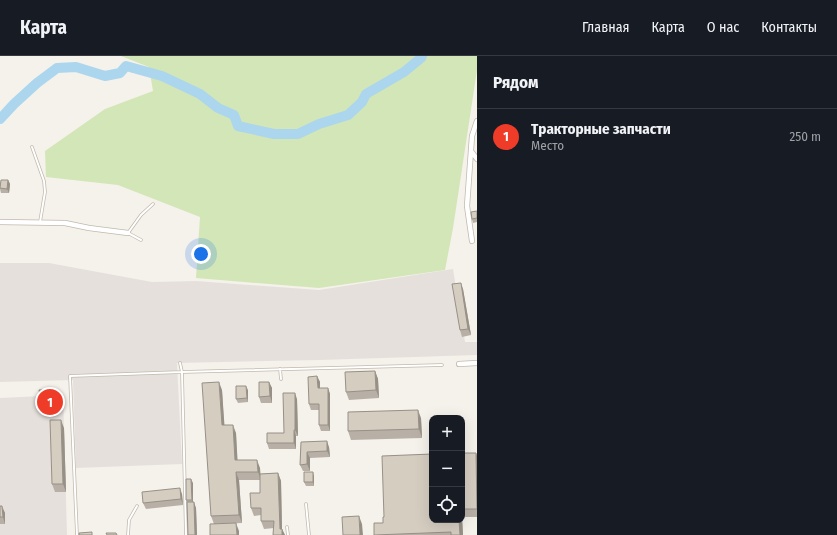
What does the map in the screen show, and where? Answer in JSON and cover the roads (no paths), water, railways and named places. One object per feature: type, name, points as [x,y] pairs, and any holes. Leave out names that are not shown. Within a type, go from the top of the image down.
[{"type":"street","points":[[472,241],[467,206],[472,136],[477,121]]},
{"type":"street","points":[[471,151],[477,159]]},
{"type":"street","points":[[0,222],[65,223],[128,233]]},
{"type":"street","points":[[459,364],[477,363]]},
{"type":"lane","points":[[32,146],[44,181],[45,192],[40,222]]},
{"type":"lane","points":[[141,240],[128,233],[141,215],[152,204]]},
{"type":"lane","points":[[180,363],[182,372],[186,535]]},
{"type":"lane","points":[[77,535],[70,376],[442,365]]},
{"type":"lane","points":[[280,369],[281,379]]},
{"type":"lane","points":[[306,504],[309,535]]},
{"type":"lane","points":[[128,535],[129,520],[137,506]]},
{"type":"lane","points":[[287,527],[288,535]]},
{"type":"waterway","points":[[0,119],[37,83],[57,68],[76,67],[105,76],[120,73],[126,66],[162,76],[200,94],[218,108],[234,115],[238,126],[274,134],[298,134],[319,124],[348,115],[362,102],[366,94],[404,72],[422,56]]},
{"type":"place","name":"Тракторные запчасти","points":[[50,402]]}]
